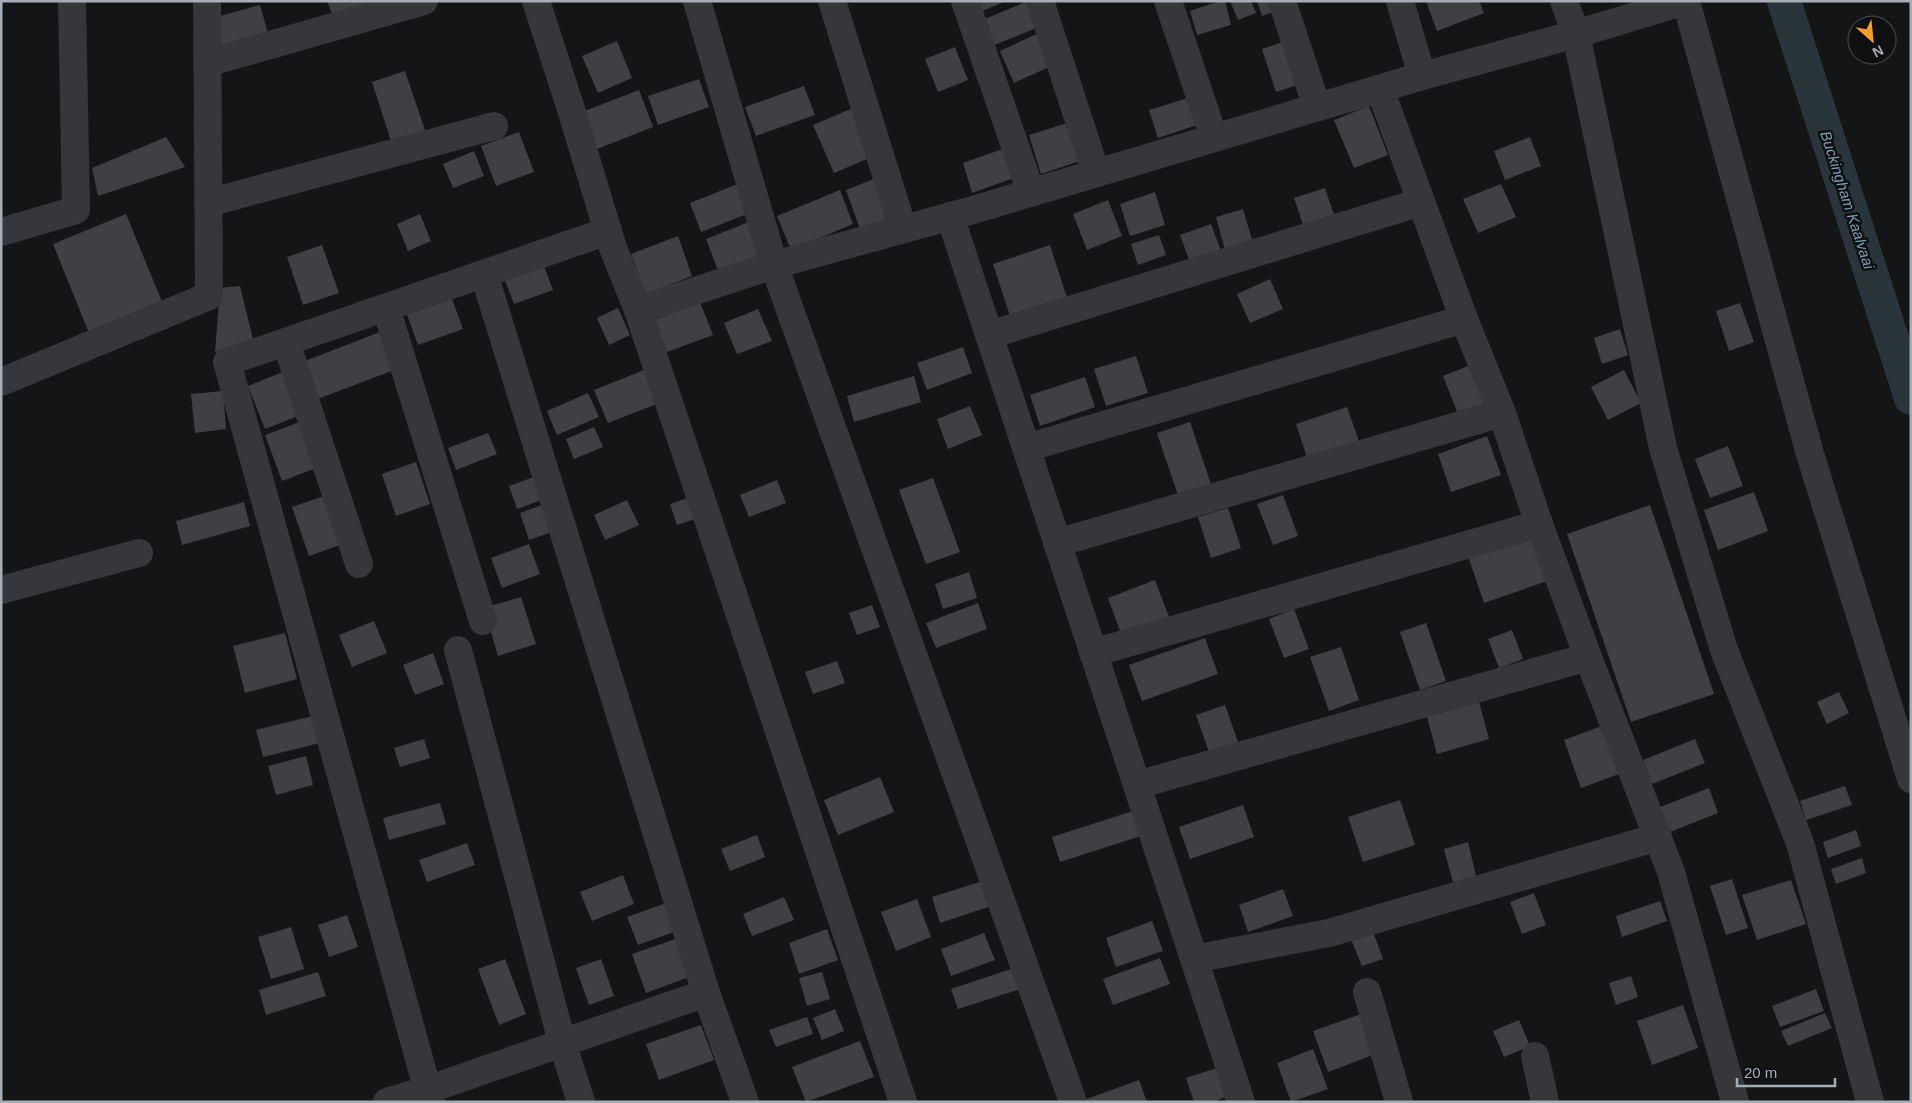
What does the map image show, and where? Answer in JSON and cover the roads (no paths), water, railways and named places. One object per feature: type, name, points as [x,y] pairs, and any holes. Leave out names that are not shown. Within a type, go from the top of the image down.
[{"type":"street","points":[[1,232],[76,210],[72,1]]},
{"type":"street","points":[[1,382],[209,296],[207,1]]},
{"type":"street","points":[[207,63],[424,1]]},
{"type":"street","points":[[536,1],[608,231],[638,310],[903,1102]]},
{"type":"street","points":[[697,1],[774,265],[1073,1102]]},
{"type":"street","points":[[832,1],[903,229]]},
{"type":"street","points":[[965,1],[1031,192]]},
{"type":"street","points":[[1040,1],[1096,173]]},
{"type":"street","points":[[1168,1],[1214,138]]},
{"type":"street","points":[[1282,1],[1317,107]]},
{"type":"street","points":[[1400,1],[1422,76]]},
{"type":"street","points":[[1564,1],[1576,34],[1663,448],[1724,650],[1800,843],[1870,1102]]},
{"type":"street","points":[[638,310],[774,265],[950,216],[1380,88],[1576,34],[1686,1],[1810,454],[1911,779]]},
{"type":"street","points":[[1380,88],[1464,319],[1502,413],[1539,524],[1588,657],[1671,872],[1735,1102]]},
{"type":"street","points":[[208,204],[494,126]]},
{"type":"street","points":[[989,335],[1421,202]]},
{"type":"street","points":[[950,216],[1241,1102]]},
{"type":"street","points":[[429,1096],[227,362],[608,231]]},
{"type":"street","points":[[484,274],[706,993],[745,1102]]},
{"type":"street","points":[[386,308],[482,621]]},
{"type":"street","points":[[1026,448],[1464,319]]},
{"type":"street","points":[[286,342],[359,564]]},
{"type":"street","points":[[1057,544],[1502,413]]},
{"type":"street","points":[[1093,653],[1539,524]]},
{"type":"street","points":[[1,590],[139,553]]},
{"type":"street","points":[[458,650],[562,1042],[580,1102]]},
{"type":"street","points":[[1137,785],[1588,657]]},
{"type":"street","points":[[1194,960],[1329,933],[1658,837]]},
{"type":"street","points":[[1367,992],[1399,1102]]},
{"type":"street","points":[[387,1102],[429,1096],[562,1042],[706,993]]},
{"type":"street","points":[[1535,1056],[1545,1102]]},
{"type":"waterway","name":"Buckingham Kaalvaai","points":[[1784,1],[1911,398]]}]
